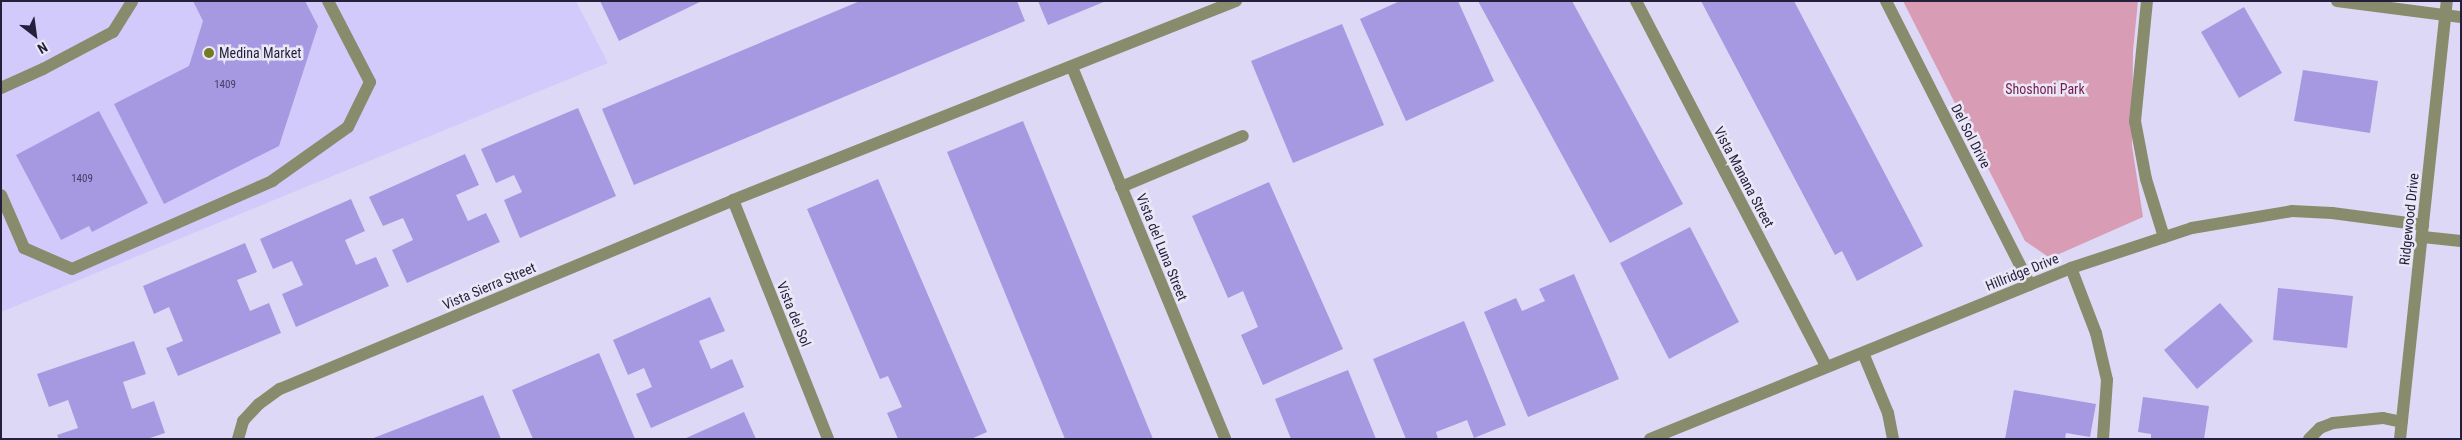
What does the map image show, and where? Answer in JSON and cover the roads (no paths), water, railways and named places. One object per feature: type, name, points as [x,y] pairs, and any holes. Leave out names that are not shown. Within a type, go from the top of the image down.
[{"type":"street","points":[[1,88],[43,69],[113,32],[132,1]]},
{"type":"street","points":[[1,195],[24,248],[72,269],[272,181],[348,127],[370,82],[328,1]]},
{"type":"street","name":"Vista Sierra Street","points":[[238,439],[243,421],[259,404],[280,389],[733,200],[1236,1]]},
{"type":"street","name":"Vista Manana Street","points":[[1636,1],[1826,366]]},
{"type":"street","name":"Del Sol Drive","points":[[1886,1],[2030,284]]},
{"type":"street","points":[[2147,1],[2135,121],[2146,179],[2164,237]]},
{"type":"street","points":[[2338,1],[2461,17]]},
{"type":"street","name":"Ridgewood Drive","points":[[2400,439],[2447,1]]},
{"type":"street","name":"Vista del Luna Street","points":[[1072,67],[1225,439]]},
{"type":"street","points":[[1121,187],[1243,136]]},
{"type":"street","name":"Vista del Sol","points":[[733,200],[828,439]]},
{"type":"street","name":"Hillridge Drive","points":[[1650,439],[2030,284],[2164,237],[2210,225],[2292,211],[2332,213],[2423,231],[2461,241]]},
{"type":"street","points":[[2072,268],[2096,333],[2107,380],[2103,439]]},
{"type":"street","points":[[1863,353],[1888,413],[1893,439]]},
{"type":"street","points":[[2309,439],[2320,428],[2333,423],[2383,418],[2402,422]]},
{"type":"place","name":"Medina Market","points":[[209,53]]},
{"type":"park label","name":"Shoshoni Park","points":[[2045,89]]}]
